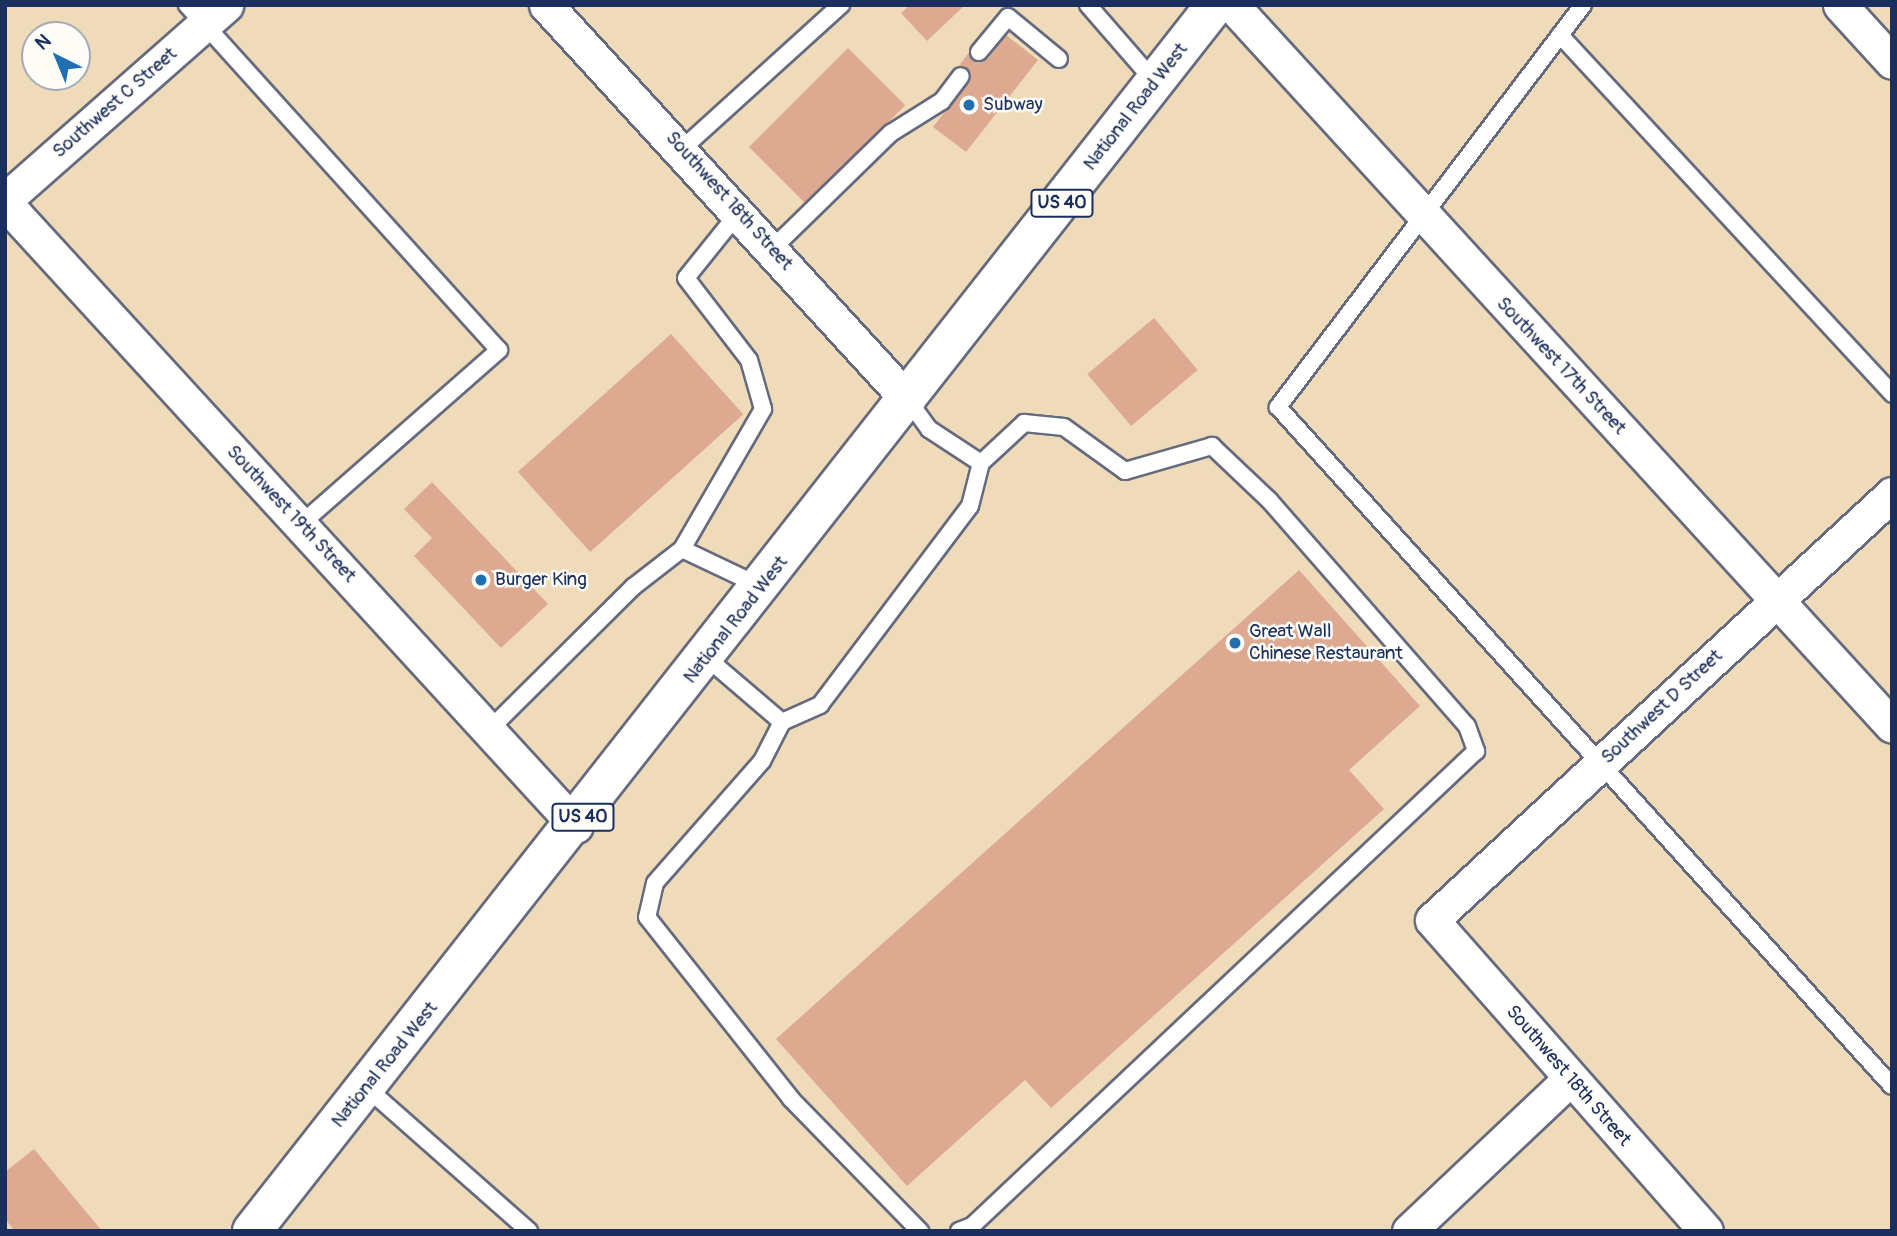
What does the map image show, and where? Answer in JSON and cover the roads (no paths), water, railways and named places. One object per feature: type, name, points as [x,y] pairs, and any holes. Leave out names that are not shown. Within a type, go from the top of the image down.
[{"type":"main road","name":"National Road West","points":[[252,1231],[576,826],[1215,5]]},
{"type":"street","name":"Southwest 18th Street","points":[[546,5],[682,149],[908,400]]},
{"type":"street","name":"Southwest 17th Street","points":[[1232,5],[1892,726]]},
{"type":"street","points":[[1840,5],[1892,62]]},
{"type":"street","name":"Southwest C Street","points":[[5,202],[206,12]]},
{"type":"street","name":"Southwest 19th Street","points":[[5,202],[576,826]]},
{"type":"street","name":"Southwest D Street","points":[[1432,920],[1892,494]]},
{"type":"street","name":"Southwest 18th Street","points":[[1432,920],[1706,1231]]},
{"type":"street","points":[[1409,1231],[1570,1079]]},
{"type":"lane","points":[[682,149],[841,5]]},
{"type":"lane","points":[[1088,5],[1155,82]]},
{"type":"lane","points":[[1583,5],[1278,407],[1892,1086]]},
{"type":"lane","points":[[206,12],[499,350],[300,524]]},
{"type":"lane","points":[[979,52],[1008,17],[1059,59]]},
{"type":"lane","points":[[1560,35],[1892,394]]},
{"type":"lane","points":[[772,248],[891,133],[942,101],[961,76]]},
{"type":"lane","points":[[489,730],[633,587],[681,549],[763,409],[749,360],[686,278],[738,212]]},
{"type":"lane","points":[[908,400],[929,429],[981,463]]},
{"type":"lane","points":[[920,1231],[791,1099],[647,917],[655,883],[762,761],[782,722],[820,705],[970,506],[981,463],[1024,423],[1064,427],[1125,471],[1212,446],[1269,500],[1467,726],[1476,751],[1002,1197],[959,1231]]},
{"type":"lane","points":[[681,549],[762,587]]},
{"type":"lane","points":[[707,658],[782,722]]},
{"type":"lane","points":[[367,1088],[529,1231]]},
{"type":"place","name":"Subway","points":[[969,105]]},
{"type":"place","name":"Burger King","points":[[481,580]]},
{"type":"place","name":"Great Wall Chinese Restaurant","points":[[1235,643]]}]
